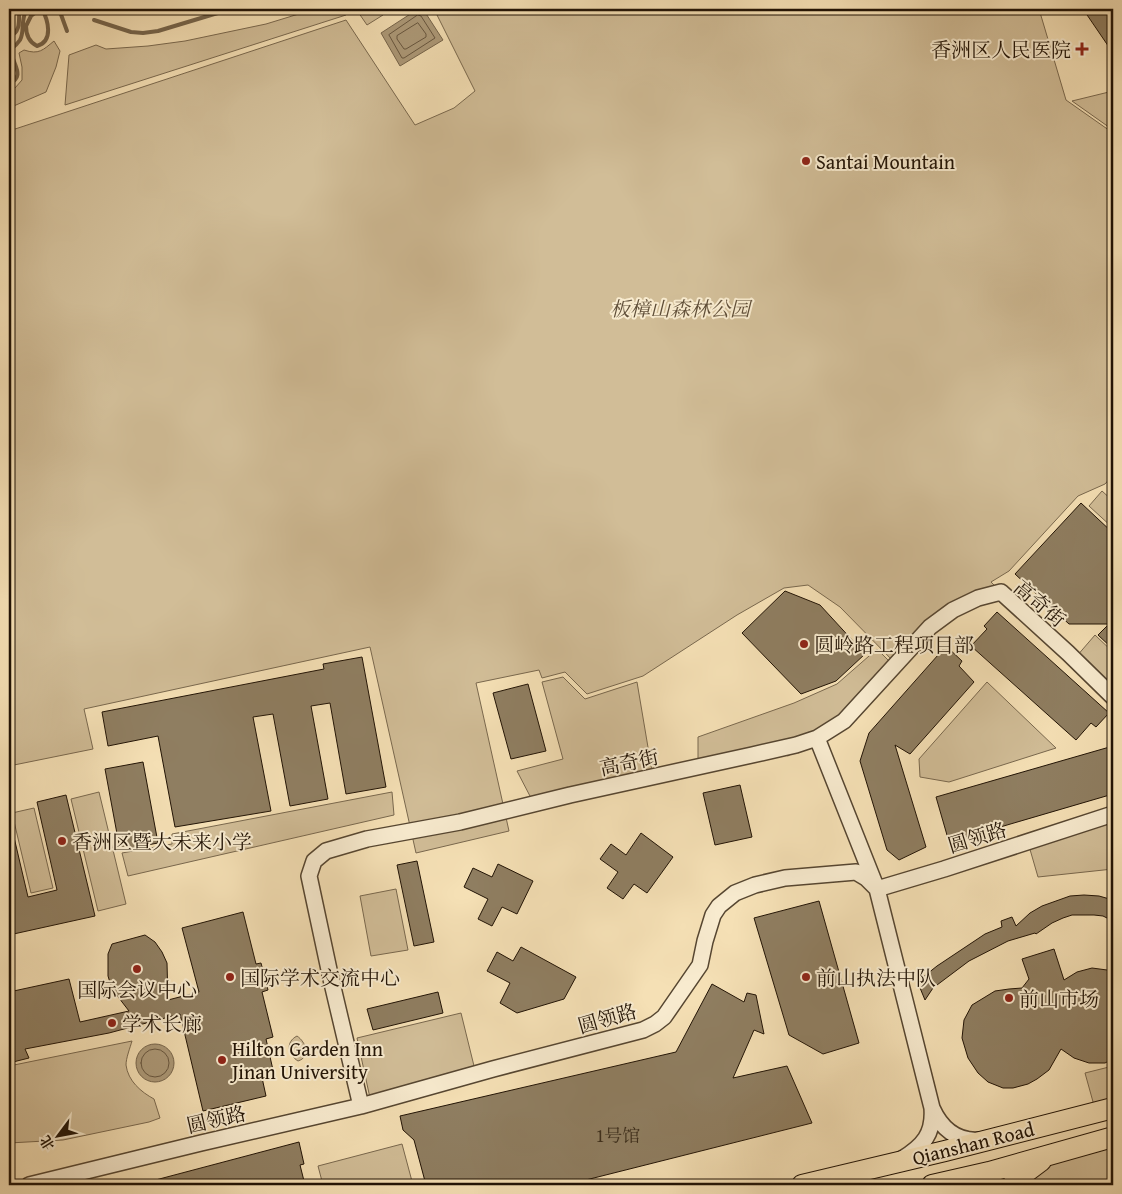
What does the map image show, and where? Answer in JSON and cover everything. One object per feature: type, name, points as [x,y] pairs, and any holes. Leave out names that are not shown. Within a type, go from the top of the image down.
[{"type":"main road","name":"Qianshan Road","points":[[802,1185],[1113,1108]]},
{"type":"main road","name":"Qianshan Road","points":[[932,1185],[981,1179],[1050,1154],[1113,1137]]},
{"type":"main road","points":[[979,1141],[981,1179]]},
{"type":"main road","points":[[1012,1185],[1050,1154]]},
{"type":"lane","name":"高奇街","points":[[361,1106],[309,876],[314,861],[326,851],[367,839],[460,822],[570,795],[796,745],[817,738],[844,721],[930,627],[954,610],[978,598],[1001,592],[1113,697]]},
{"type":"lane","points":[[817,738],[877,889],[932,1108],[944,1128],[957,1136],[979,1141]]},
{"type":"lane","name":"圆领路","points":[[29,1185],[361,1106],[643,1030],[655,1024],[664,1016],[700,965],[713,916],[719,906],[735,893],[755,885],[785,878],[856,872],[866,878],[877,889],[1113,814]]},
{"type":"lane","points":[[893,1163],[916,1149],[926,1140],[932,1122],[932,1108]]},
{"type":"green space","points":[[315,9],[341,9],[346,15],[65,105],[69,55],[96,45],[106,49],[185,41],[266,24]]},
{"type":"green space","points":[[356,9],[389,9],[367,25]]},
{"type":"green space","name":"板樟山森林公园","points":[[434,9],[1039,9],[1066,100],[1113,133],[1113,475],[1105,484],[1078,496],[1009,571],[991,582],[1001,592],[953,610],[896,664],[840,607],[808,585],[784,588],[737,615],[643,676],[587,694],[565,672],[542,678],[539,670],[476,683],[509,831],[416,853],[370,647],[84,709],[93,749],[9,766],[9,131],[346,20],[415,125],[454,108],[475,91]]},
{"type":"green space","points":[[54,41],[60,51],[46,92],[9,108],[9,90],[15,88],[22,80],[19,53],[24,50],[40,51]]},
{"type":"green space","points":[[1113,91],[1113,130],[1072,101]]},
{"type":"green space","points":[[1102,491],[1113,501],[1113,528],[1089,506]]},
{"type":"green space","points":[[1095,635],[1113,652],[1113,692],[1076,657]]},
{"type":"green space","points":[[877,649],[892,664],[843,718],[788,756],[772,748],[698,764],[698,737],[794,703],[837,684]]},
{"type":"green space","points":[[563,677],[585,699],[637,682],[652,771],[531,798],[517,771],[563,759],[542,682]]},
{"type":"green space","points":[[987,682],[1056,748],[949,782],[920,777],[919,759]]},
{"type":"green space","points":[[99,792],[126,904],[98,911],[71,799]]},
{"type":"green space","points":[[392,792],[394,815],[128,876],[122,853],[172,844],[172,834]]},
{"type":"green space","points":[[34,808],[53,888],[31,893],[12,813]]},
{"type":"green space","points":[[1113,820],[1113,869],[1038,877],[1029,846]]},
{"type":"green space","points":[[396,889],[408,950],[371,956],[360,896]]},
{"type":"green space","points":[[461,1013],[475,1070],[370,1098],[357,1038]]},
{"type":"green space","points":[[297,1036],[303,1042],[306,1049],[305,1056],[298,1061],[292,1055],[289,1048],[293,1039]]},
{"type":"green space","points":[[132,1041],[126,1062],[127,1071],[132,1081],[144,1093],[154,1099],[160,1118],[63,1140],[9,1143],[9,1066]]},
{"type":"green space","points":[[1113,1066],[1113,1104],[1095,1109],[1085,1073]]},
{"type":"green space","points":[[402,1144],[413,1185],[323,1185],[318,1166]]},
{"type":"green space","points":[[1113,1146],[1113,1185],[1023,1185],[1053,1163]]},
{"type":"water","points":[[418,9],[423,9],[443,40],[400,66],[381,33]]},
{"type":"water","points":[[155,1044],[168,1050],[174,1063],[168,1076],[155,1082],[142,1076],[136,1063],[142,1050]]},
{"type":"building","points":[[1083,9],[1113,9],[1113,53]]},
{"type":"building","points":[[1081,503],[1113,533],[1113,649],[1098,635],[1109,624],[1069,624],[1015,574]]},
{"type":"building","name":"圆岭路工程项目部","points":[[785,591],[820,605],[865,654],[836,681],[801,694],[742,633]]},
{"type":"building","points":[[997,612],[1109,713],[1096,727],[1091,723],[1076,740],[971,646],[987,629],[984,626]]},
{"type":"building","points":[[946,646],[962,661],[959,666],[974,682],[910,754],[895,745],[926,847],[899,860],[887,850],[860,761],[869,733]]},
{"type":"building","points":[[362,657],[386,787],[346,794],[330,703],[311,706],[328,799],[290,806],[273,714],[253,717],[271,811],[175,827],[158,736],[108,746],[102,712],[324,669],[323,664]]},
{"type":"building","points":[[528,684],[546,751],[511,759],[493,693]]},
{"type":"building","points":[[1113,746],[1113,794],[949,842],[936,797]]},
{"type":"building","points":[[143,762],[158,843],[120,850],[105,769]]},
{"type":"building","points":[[740,785],[752,837],[715,845],[703,793]]},
{"type":"building","points":[[66,795],[95,916],[9,935],[9,833],[13,833],[28,897],[57,890],[37,802]]},
{"type":"building","points":[[641,833],[673,857],[647,893],[634,884],[623,899],[607,888],[618,872],[600,859],[611,844],[626,855]]},
{"type":"building","points":[[417,861],[434,942],[414,946],[397,865]]},
{"type":"building","points":[[498,864],[533,881],[517,914],[502,907],[492,926],[478,919],[488,899],[464,887],[473,868],[492,877]]},
{"type":"building","points":[[1070,896],[1099,896],[1113,900],[1111,920],[1103,916],[1072,915],[1052,923],[1036,934],[1008,941],[969,961],[933,988],[925,1000],[918,983],[922,978],[985,934],[1002,927],[1001,921],[1012,917],[1016,926],[1030,913],[1042,906]]},
{"type":"building","name":"前山执法中队","points":[[819,901],[859,1043],[823,1054],[789,1035],[754,918]]},
{"type":"building","points":[[243,912],[256,964],[261,963],[268,990],[262,992],[273,1037],[266,1039],[273,1070],[261,1073],[266,1096],[203,1111],[180,1014],[109,1033],[25,1049],[29,1058],[9,1063],[9,992],[69,979],[80,1022],[129,1011],[112,989],[108,976],[108,954],[112,944],[145,935],[155,942],[167,963],[168,1000],[199,992],[182,928]]},
{"type":"building","points":[[521,947],[576,977],[564,999],[517,1013],[500,1003],[510,983],[487,971],[497,952],[513,961]]},
{"type":"building","points":[[1054,949],[1064,980],[1077,972],[1092,968],[1107,970],[1113,973],[1113,1059],[1105,1063],[1089,1063],[1074,1058],[1061,1049],[1049,1070],[1028,1084],[1013,1088],[1003,1088],[988,1082],[978,1073],[968,1058],[962,1038],[964,1020],[972,1005],[995,991],[1022,988],[1029,979],[1022,959]]},
{"type":"building","points":[[712,984],[744,1002],[747,993],[756,995],[764,1034],[754,1030],[733,1078],[787,1066],[812,1123],[566,1185],[426,1185],[414,1140],[403,1130],[400,1116],[676,1052]]},
{"type":"building","points":[[438,992],[443,1013],[373,1030],[367,1009]]},
{"type":"building","points":[[299,1142],[304,1164],[300,1165],[305,1185],[148,1185],[148,1182]]},
{"type":"waterway","points":[[9,37],[16,32],[19,22],[19,9]]},
{"type":"waterway","points":[[9,84],[14,81],[18,73],[11,49],[20,40],[27,9]]},
{"type":"waterway","points":[[41,9],[42,9],[48,24],[48,35],[46,40],[37,46],[28,38],[26,26],[31,16],[42,9]]},
{"type":"waterway","points":[[59,9],[67,31]]},
{"type":"waterway","points":[[94,20],[131,32],[143,33],[158,31],[231,9]]},
{"type":"place","name":"香洲区人民医院","points":[[1082,49]]},
{"type":"place","name":"Santai Mountain","points":[[806,161]]},
{"type":"place","name":"圆岭路工程项目部","points":[[804,644]]},
{"type":"place","name":"香洲区暨大未来小学","points":[[62,841]]},
{"type":"place","name":"国际会议中心","points":[[137,969]]},
{"type":"place","name":"国际学术交流中心","points":[[230,977]]},
{"type":"place","name":"前山执法中队","points":[[806,977]]},
{"type":"place","name":"前山市场","points":[[1009,998]]},
{"type":"place","name":"学术长廊","points":[[112,1023]]},
{"type":"place","name":"Hilton Garden Inn Jinan University","points":[[222,1060]]}]
